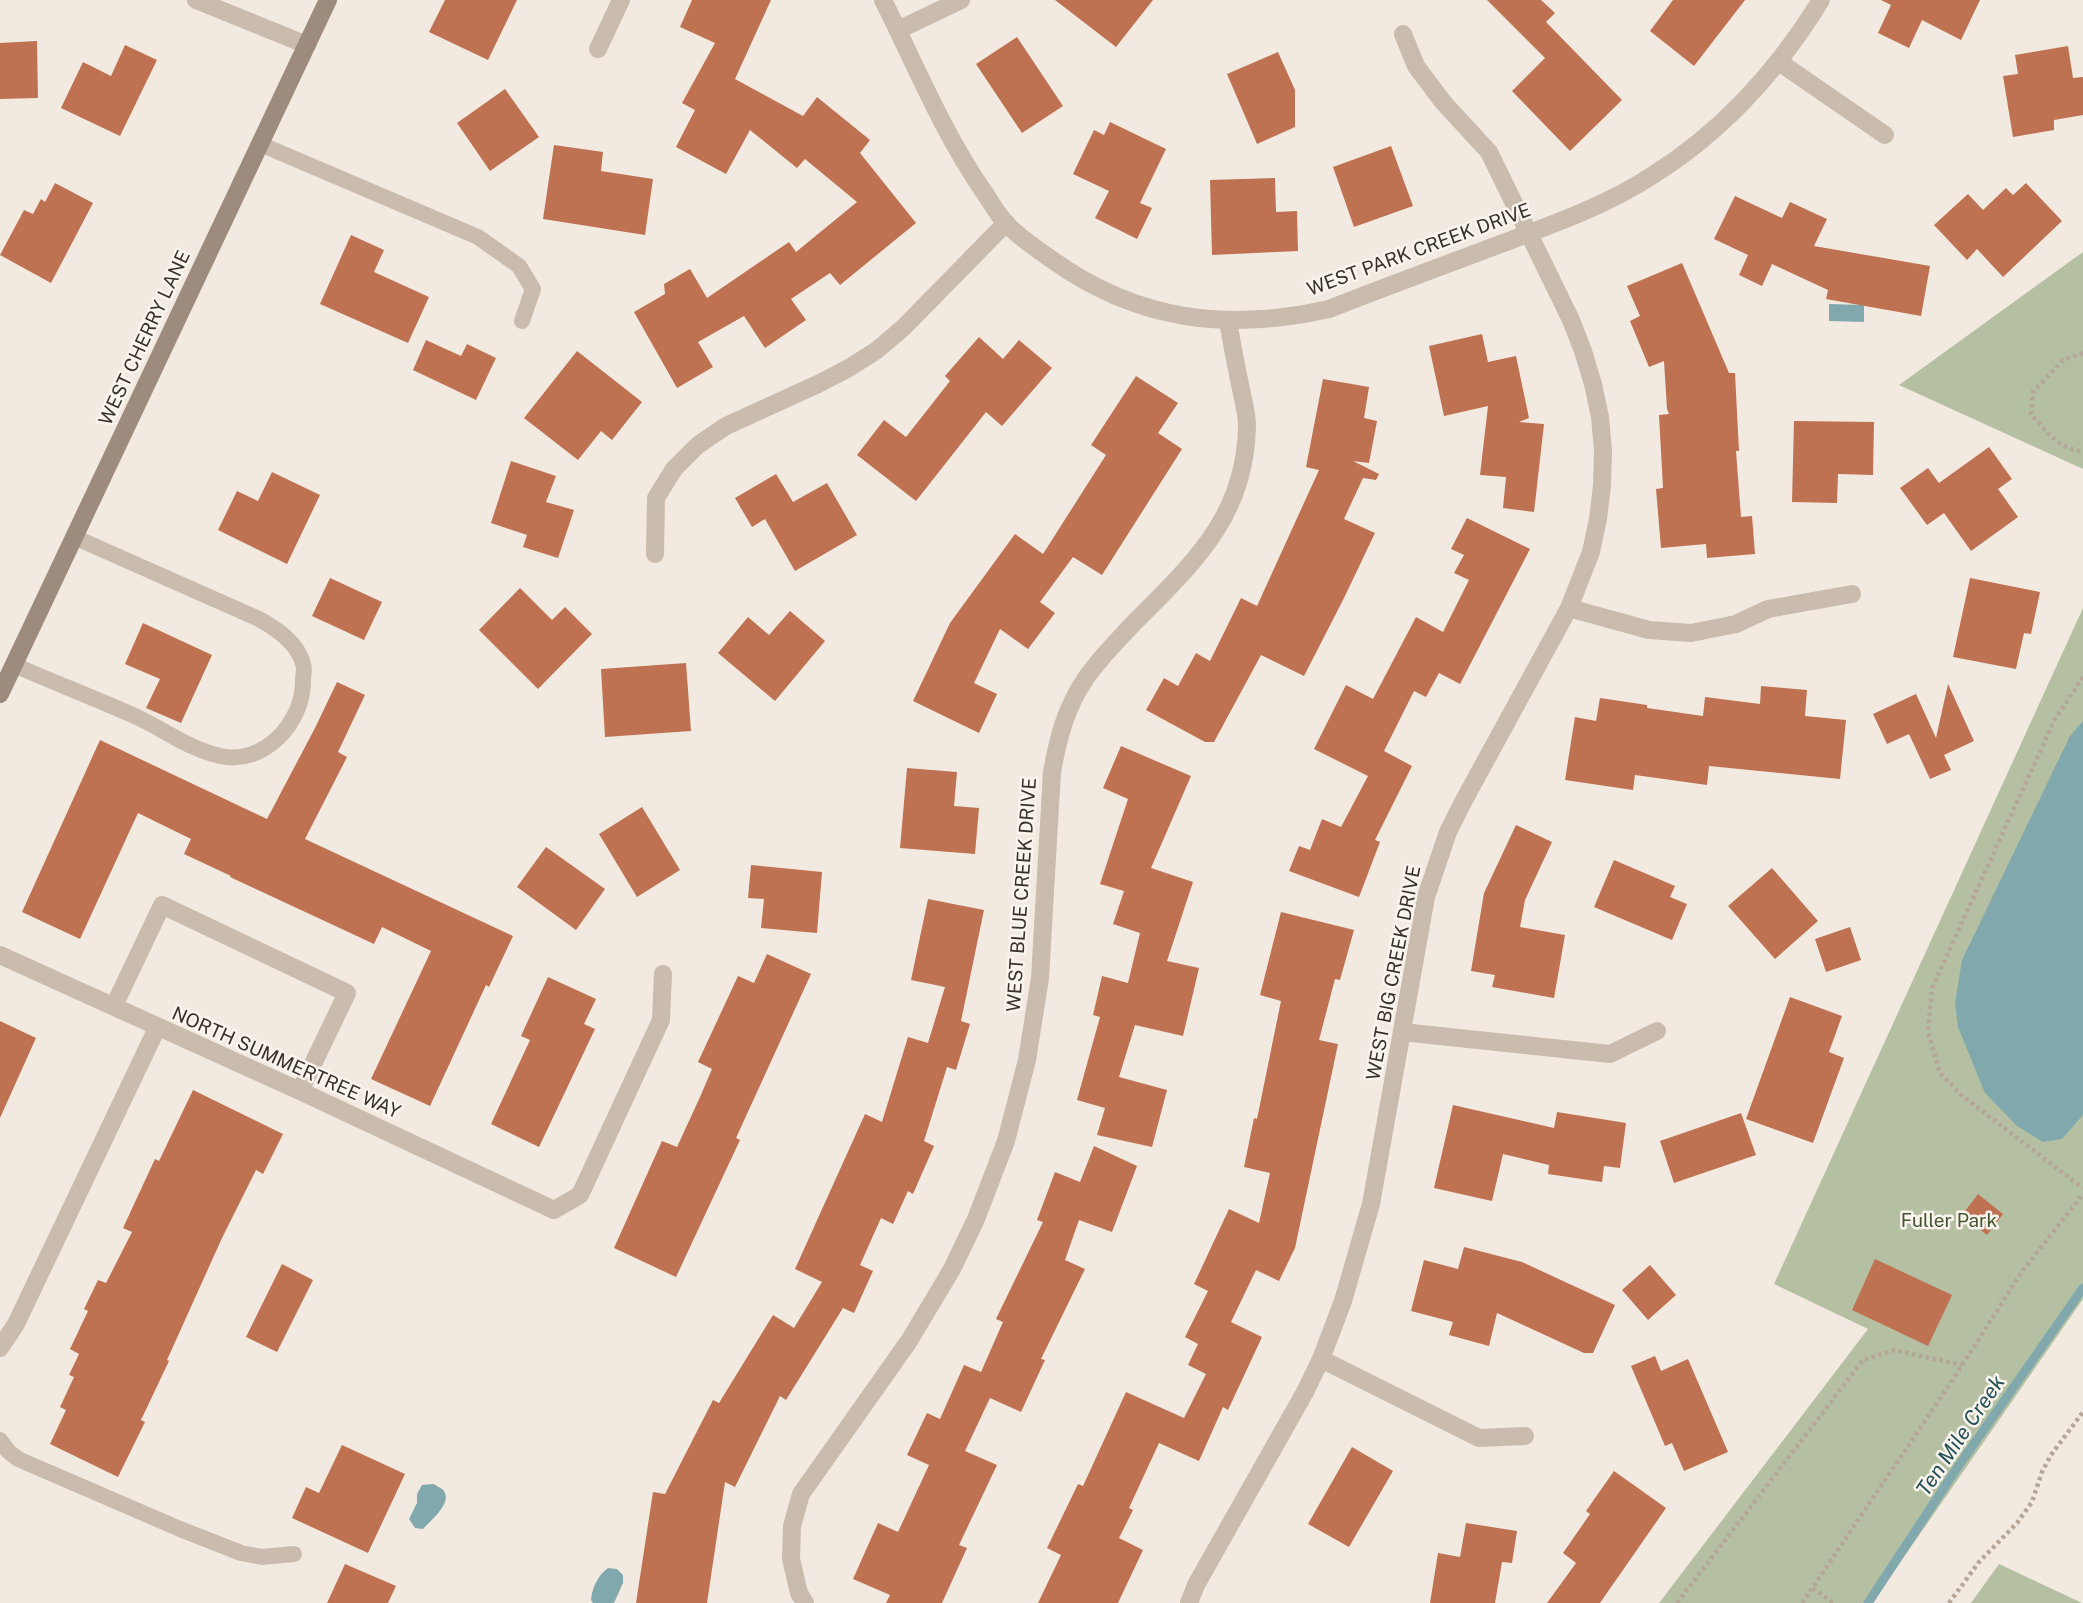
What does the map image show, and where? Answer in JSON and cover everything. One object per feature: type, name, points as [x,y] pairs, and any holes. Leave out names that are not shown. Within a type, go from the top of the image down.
[{"type":"main road","name":"WEST CHERRY LANE","points":[[0,694],[328,0]]},
{"type":"street","points":[[196,0],[307,45]]},
{"type":"street","points":[[598,49],[621,0]]},
{"type":"street","name":"WEST PARK CREEK DRIVE","points":[[883,0],[970,173],[1006,223],[1068,271],[1128,301],[1194,318],[1228,321],[1296,316],[1329,309],[1594,208],[1653,176],[1708,135],[1757,88],[1779,62],[1821,0]]},
{"type":"street","points":[[898,30],[961,0]]},
{"type":"street","name":"WEST BIG CREEK DRIVE","points":[[1189,1603],[1196,1585],[1273,1451],[1321,1359],[1343,1301],[1371,1204],[1426,897],[1448,832],[1569,608],[1591,552],[1598,519],[1603,451],[1600,417],[1583,351],[1489,152],[1443,102],[1416,66],[1403,34]]},
{"type":"street","points":[[1779,62],[1885,135]]},
{"type":"street","points":[[655,554],[656,498],[674,469],[698,445],[726,426],[818,384],[877,350],[903,328],[1006,223]]},
{"type":"street","name":"WEST BLUE CREEK DRIVE","points":[[805,1603],[799,1593],[791,1559],[792,1526],[801,1494],[909,1341],[952,1269],[976,1219],[1006,1141],[1027,1060],[1040,978],[1052,772],[1058,739],[1069,707],[1086,677],[1108,651],[1191,565],[1213,537],[1237,489],[1245,456],[1247,422],[1228,321]]},
{"type":"street","points":[[1569,608],[1649,630],[1691,633],[1736,624],[1768,609],[1852,594]]},
{"type":"street","points":[[114,1006],[162,905],[347,993],[300,1091]]},
{"type":"street","name":"NORTH SUMMERTREE WAY","points":[[0,955],[554,1210],[580,1195],[661,1020],[663,974]]},
{"type":"street","points":[[0,1348],[16,1324],[157,1028]]},
{"type":"street","points":[[1402,1032],[1610,1054],[1657,1031]]},
{"type":"street","points":[[1321,1359],[1479,1438],[1525,1436]]},
{"type":"lane","points":[[260,144],[478,237],[519,266],[533,289],[522,321]]},
{"type":"lane","points":[[14,665],[139,718],[184,743],[222,757],[250,756],[273,744],[292,720],[303,691],[303,664],[279,630],[74,537]]},
{"type":"lane","points":[[0,1440],[18,1459],[180,1530],[241,1553],[262,1557],[294,1554]]},
{"type":"path","points":[[2083,353],[2063,360],[2033,392],[2031,414],[2050,436],[2074,451],[2083,451]]},
{"type":"path","points":[[2083,677],[2054,721],[1932,988],[1928,1032],[1940,1073],[1961,1095],[2083,1188]]},
{"type":"path","points":[[1802,1603],[2023,1270],[2083,1194]]},
{"type":"path","points":[[1677,1603],[1863,1360],[1894,1350],[1962,1365]]},
{"type":"path","points":[[1949,1603],[1979,1562],[2017,1523],[2032,1502],[2051,1455],[2083,1412]]},
{"type":"path","points":[[1813,1588],[1833,1603]]},
{"type":"green space","points":[[2083,252],[2083,469],[1899,385]]},
{"type":"green space","name":"Fuller Park","points":[[2083,608],[2083,1299],[1872,1603],[1659,1603],[1868,1329],[1774,1284]]},
{"type":"green space","points":[[1999,1564],[2082,1603],[1971,1603]]},
{"type":"water","points":[[1829,304],[1864,305],[1864,322],[1829,321]]},
{"type":"water","points":[[2083,721],[2083,1115],[2062,1139],[2043,1142],[2017,1126],[1985,1093],[1958,1027],[1955,1003],[1962,960],[2070,736]]},
{"type":"water","points":[[433,1484],[443,1489],[446,1500],[423,1529],[415,1528],[409,1519],[417,1503],[417,1494],[422,1485]]},
{"type":"water","points":[[608,1568],[617,1569],[623,1575],[623,1583],[614,1603],[593,1603],[591,1600],[594,1586]]},
{"type":"building","points":[[445,0],[517,0],[488,60],[429,32]]},
{"type":"building","points":[[692,0],[771,0],[735,79],[803,116],[817,97],[870,140],[860,153],[916,223],[840,285],[830,273],[791,299],[806,320],[765,348],[744,316],[698,342],[713,367],[677,388],[634,312],[665,294],[664,284],[690,269],[707,298],[789,242],[796,252],[857,202],[805,159],[797,168],[750,130],[726,174],[676,147],[695,110],[682,103],[715,43],[680,27]]},
{"type":"building","points":[[1055,0],[1153,0],[1116,47]]},
{"type":"building","points":[[1487,0],[1541,0],[1555,13],[1546,22],[1622,100],[1570,151],[1512,91],[1545,58]]},
{"type":"building","points":[[1673,0],[1745,0],[1694,66],[1650,31]]},
{"type":"building","points":[[1881,0],[1980,0],[1961,40],[1922,20],[1909,48],[1878,33],[1891,5]]},
{"type":"building","points":[[1017,37],[1063,106],[1022,133],[976,64]]},
{"type":"building","points":[[37,41],[38,98],[0,99],[0,43]]},
{"type":"building","points":[[125,45],[157,60],[120,136],[61,108],[83,62],[111,76]]},
{"type":"building","points":[[2068,46],[2073,78],[2083,77],[2083,115],[2054,120],[2054,130],[2013,137],[2003,76],[2018,74],[2015,55]]},
{"type":"building","points":[[1278,52],[1295,90],[1295,127],[1257,144],[1227,74]]},
{"type":"building","points":[[505,89],[539,137],[490,171],[457,123]]},
{"type":"building","points":[[1110,122],[1166,149],[1140,203],[1152,208],[1137,239],[1095,218],[1109,191],[1073,174],[1094,130],[1104,135]]},
{"type":"building","points":[[554,145],[603,152],[601,171],[653,179],[645,235],[543,219]]},
{"type":"building","points":[[1391,146],[1413,206],[1354,227],[1333,167]]},
{"type":"building","points":[[1275,178],[1276,212],[1297,211],[1298,251],[1212,255],[1210,180]]},
{"type":"building","points":[[55,183],[93,203],[51,283],[0,255],[24,210],[33,214],[41,199],[45,202]]},
{"type":"building","points":[[2026,183],[2062,221],[2003,277],[1977,249],[1967,260],[1934,225],[1968,194],[1983,210],[2006,188],[2013,195]]},
{"type":"building","points":[[1735,196],[1782,218],[1790,202],[1827,219],[1814,246],[1930,266],[1921,316],[1826,299],[1828,290],[1772,264],[1762,286],[1739,275],[1748,255],[1714,239]]},
{"type":"building","points":[[351,235],[384,250],[374,272],[429,297],[408,343],[320,304]]},
{"type":"building","points":[[1682,263],[1729,373],[1735,373],[1739,451],[1736,451],[1741,517],[1752,516],[1755,554],[1707,558],[1706,544],[1661,548],[1656,489],[1663,488],[1659,415],[1669,414],[1664,361],[1649,367],[1630,321],[1640,316],[1627,286]]},
{"type":"building","points":[[1482,334],[1488,362],[1516,356],[1529,418],[1519,422],[1544,424],[1534,512],[1503,508],[1506,477],[1480,475],[1488,406],[1444,416],[1429,346]]},
{"type":"building","points":[[979,337],[1003,359],[1019,340],[1052,368],[1002,426],[986,412],[916,501],[857,455],[884,420],[906,437],[950,381],[945,376]]},
{"type":"building","points":[[426,340],[461,356],[467,344],[496,358],[476,400],[413,370]]},
{"type":"building","points":[[577,351],[642,402],[612,440],[601,431],[578,460],[524,418]]},
{"type":"building","points":[[1136,376],[1178,403],[1158,433],[1182,449],[1102,575],[1073,557],[1040,602],[1055,613],[1028,649],[1000,629],[974,683],[997,694],[979,733],[913,701],[950,623],[1015,534],[1043,554],[1106,455],[1091,445]]},
{"type":"building","points":[[1323,379],[1369,387],[1364,418],[1377,421],[1369,463],[1353,461],[1379,474],[1376,480],[1363,478],[1344,519],[1375,533],[1304,676],[1261,655],[1214,742],[1205,742],[1146,710],[1164,678],[1178,686],[1196,653],[1210,661],[1241,598],[1257,606],[1319,470],[1306,467]]},
{"type":"building","points":[[1794,421],[1874,422],[1873,475],[1838,474],[1837,503],[1792,502]]},
{"type":"building","points":[[1989,447],[2012,479],[1998,489],[2018,517],[1971,551],[1944,513],[1927,525],[1900,488],[1928,468],[1939,483]]},
{"type":"building","points":[[511,461],[556,476],[546,502],[574,510],[558,558],[523,547],[527,535],[491,523]]},
{"type":"building","points":[[272,472],[320,495],[287,564],[218,530],[237,491],[258,501]]},
{"type":"building","points":[[776,474],[793,502],[827,483],[857,535],[795,571],[765,519],[752,527],[735,498]]},
{"type":"building","points":[[1467,518],[1530,549],[1460,684],[1439,673],[1426,697],[1414,691],[1384,751],[1412,766],[1375,840],[1380,842],[1359,897],[1289,871],[1299,846],[1310,850],[1322,819],[1341,827],[1368,776],[1314,749],[1346,685],[1373,699],[1416,617],[1443,632],[1469,580],[1454,573],[1464,555],[1451,549]]},
{"type":"building","points":[[330,578],[382,602],[364,640],[312,616]]},
{"type":"building","points":[[1970,578],[2040,592],[2031,634],[2024,633],[2016,669],[1953,657]]},
{"type":"building","points":[[520,588],[552,620],[565,607],[592,634],[538,689],[479,630]]},
{"type":"building","points":[[790,611],[825,641],[775,701],[718,653],[748,617],[769,635]]},
{"type":"building","points":[[143,623],[212,655],[181,723],[146,708],[160,679],[125,664]]},
{"type":"building","points":[[686,663],[691,731],[605,737],[601,669]]},
{"type":"building","points":[[337,682],[365,695],[338,752],[347,757],[305,839],[513,936],[489,987],[486,985],[430,1106],[371,1079],[431,951],[382,927],[374,944],[230,877],[184,854],[191,839],[138,813],[80,939],[22,912],[100,740],[267,819]]},
{"type":"building","points":[[1948,684],[1974,741],[1944,755],[1951,770],[1930,779],[1909,734],[1887,744],[1873,714],[1916,694],[1936,738]]},
{"type":"building","points":[[1761,686],[1807,690],[1805,716],[1846,720],[1840,779],[1709,766],[1707,785],[1635,775],[1633,790],[1565,780],[1575,717],[1596,721],[1600,698],[1703,716],[1705,697],[1760,704]]},
{"type":"building","points":[[1121,746],[1191,776],[1151,868],[1193,882],[1167,961],[1199,968],[1183,1036],[1135,1025],[1119,1077],[1167,1090],[1152,1147],[1097,1135],[1105,1108],[1077,1100],[1100,1017],[1093,1015],[1102,976],[1128,983],[1140,933],[1113,924],[1124,891],[1100,884],[1128,799],[1103,788]]},
{"type":"building","points":[[907,768],[957,772],[954,806],[979,808],[975,854],[900,848]]},
{"type":"building","points":[[642,807],[680,870],[637,897],[599,834]]},
{"type":"building","points":[[1516,825],[1552,842],[1525,900],[1520,927],[1565,935],[1554,998],[1492,987],[1495,975],[1471,971],[1484,893]]},
{"type":"building","points":[[546,847],[605,889],[576,930],[517,887]]},
{"type":"building","points":[[1614,860],[1675,886],[1670,897],[1687,904],[1672,940],[1594,907]]},
{"type":"building","points":[[751,865],[822,872],[817,933],[761,928],[764,899],[748,898]]},
{"type":"building","points":[[1772,868],[1818,921],[1775,959],[1728,906]]},
{"type":"building","points":[[928,899],[984,910],[961,1021],[970,1024],[956,1070],[947,1067],[924,1141],[934,1146],[913,1194],[908,1191],[893,1224],[881,1218],[860,1265],[873,1271],[854,1313],[843,1308],[786,1400],[780,1396],[735,1487],[725,1482],[707,1603],[636,1603],[653,1492],[665,1494],[713,1400],[719,1403],[773,1315],[794,1328],[822,1282],[795,1269],[865,1114],[882,1122],[908,1037],[928,1043],[945,987],[911,980]]},
{"type":"building","points":[[1281,912],[1354,930],[1340,980],[1335,979],[1319,1040],[1338,1044],[1295,1248],[1279,1281],[1256,1270],[1231,1322],[1262,1337],[1228,1410],[1223,1407],[1199,1461],[1159,1443],[1129,1508],[1133,1510],[1119,1538],[1143,1550],[1118,1603],[1038,1603],[1061,1555],[1047,1548],[1078,1484],[1083,1486],[1126,1392],[1184,1418],[1206,1374],[1188,1365],[1198,1344],[1185,1337],[1208,1291],[1194,1284],[1229,1209],[1259,1223],[1270,1173],[1244,1167],[1254,1118],[1257,1119],[1281,1001],[1260,995]]},
{"type":"building","points":[[1850,927],[1861,960],[1826,972],[1815,939]]},
{"type":"building","points":[[767,954],[811,974],[736,1138],[740,1140],[676,1277],[614,1248],[662,1141],[677,1147],[700,1097],[712,1069],[698,1062],[738,976],[754,983]]},
{"type":"building","points":[[548,977],[596,999],[584,1024],[595,1029],[539,1147],[491,1124],[530,1040],[521,1036]]},
{"type":"building","points":[[1790,997],[1842,1016],[1829,1052],[1844,1058],[1813,1143],[1746,1119]]},
{"type":"building","points":[[0,1021],[36,1038],[0,1118]]},
{"type":"building","points":[[193,1090],[283,1134],[263,1174],[256,1170],[222,1238],[141,1420],[145,1422],[118,1477],[50,1444],[66,1410],[60,1407],[74,1377],[69,1375],[79,1354],[70,1349],[88,1311],[84,1309],[98,1280],[106,1283],[132,1232],[123,1228],[155,1159],[159,1161]]},
{"type":"building","points":[[1453,1105],[1554,1128],[1557,1112],[1626,1123],[1620,1168],[1604,1166],[1602,1182],[1548,1174],[1549,1165],[1503,1154],[1492,1201],[1434,1188]]},
{"type":"building","points":[[1741,1113],[1756,1155],[1674,1183],[1660,1141]]},
{"type":"building","points":[[1094,1146],[1137,1166],[1112,1232],[1079,1220],[1065,1260],[1085,1269],[1041,1359],[1045,1360],[1021,1412],[990,1398],[965,1451],[997,1465],[959,1545],[967,1548],[942,1603],[886,1603],[890,1595],[853,1579],[878,1523],[898,1532],[929,1465],[907,1455],[927,1413],[940,1419],[964,1365],[981,1372],[1003,1322],[996,1319],[1043,1222],[1037,1220],[1055,1172],[1080,1182]]},
{"type":"building","points":[[1978,1194],[2003,1214],[1987,1235],[1962,1215]]},
{"type":"building","points":[[1464,1247],[1522,1262],[1615,1305],[1593,1353],[1584,1353],[1497,1313],[1489,1346],[1449,1335],[1453,1322],[1411,1311],[1424,1260],[1458,1269]]},
{"type":"building","points":[[1875,1259],[1952,1295],[1928,1346],[1852,1310]]},
{"type":"building","points":[[282,1264],[313,1280],[277,1352],[246,1337]]},
{"type":"building","points":[[1650,1265],[1676,1295],[1648,1320],[1622,1290]]},
{"type":"building","points":[[1655,1356],[1661,1371],[1688,1359],[1728,1452],[1684,1471],[1672,1443],[1665,1446],[1631,1366]]},
{"type":"building","points":[[342,1445],[405,1474],[368,1553],[292,1518],[306,1487],[319,1493]]},
{"type":"building","points":[[1352,1447],[1393,1471],[1349,1547],[1308,1524]]},
{"type":"building","points":[[1614,1471],[1666,1508],[1600,1603],[1547,1603],[1576,1563],[1563,1553],[1590,1514],[1586,1511]]},
{"type":"building","points":[[1466,1523],[1517,1531],[1512,1563],[1502,1562],[1495,1603],[1430,1603],[1438,1553],[1460,1557]]},
{"type":"building","points":[[345,1564],[396,1586],[388,1603],[327,1603]]},
{"type":"waterway","name":"Ten Mile Creek","points":[[1868,1603],[1955,1471],[2083,1288]]}]
